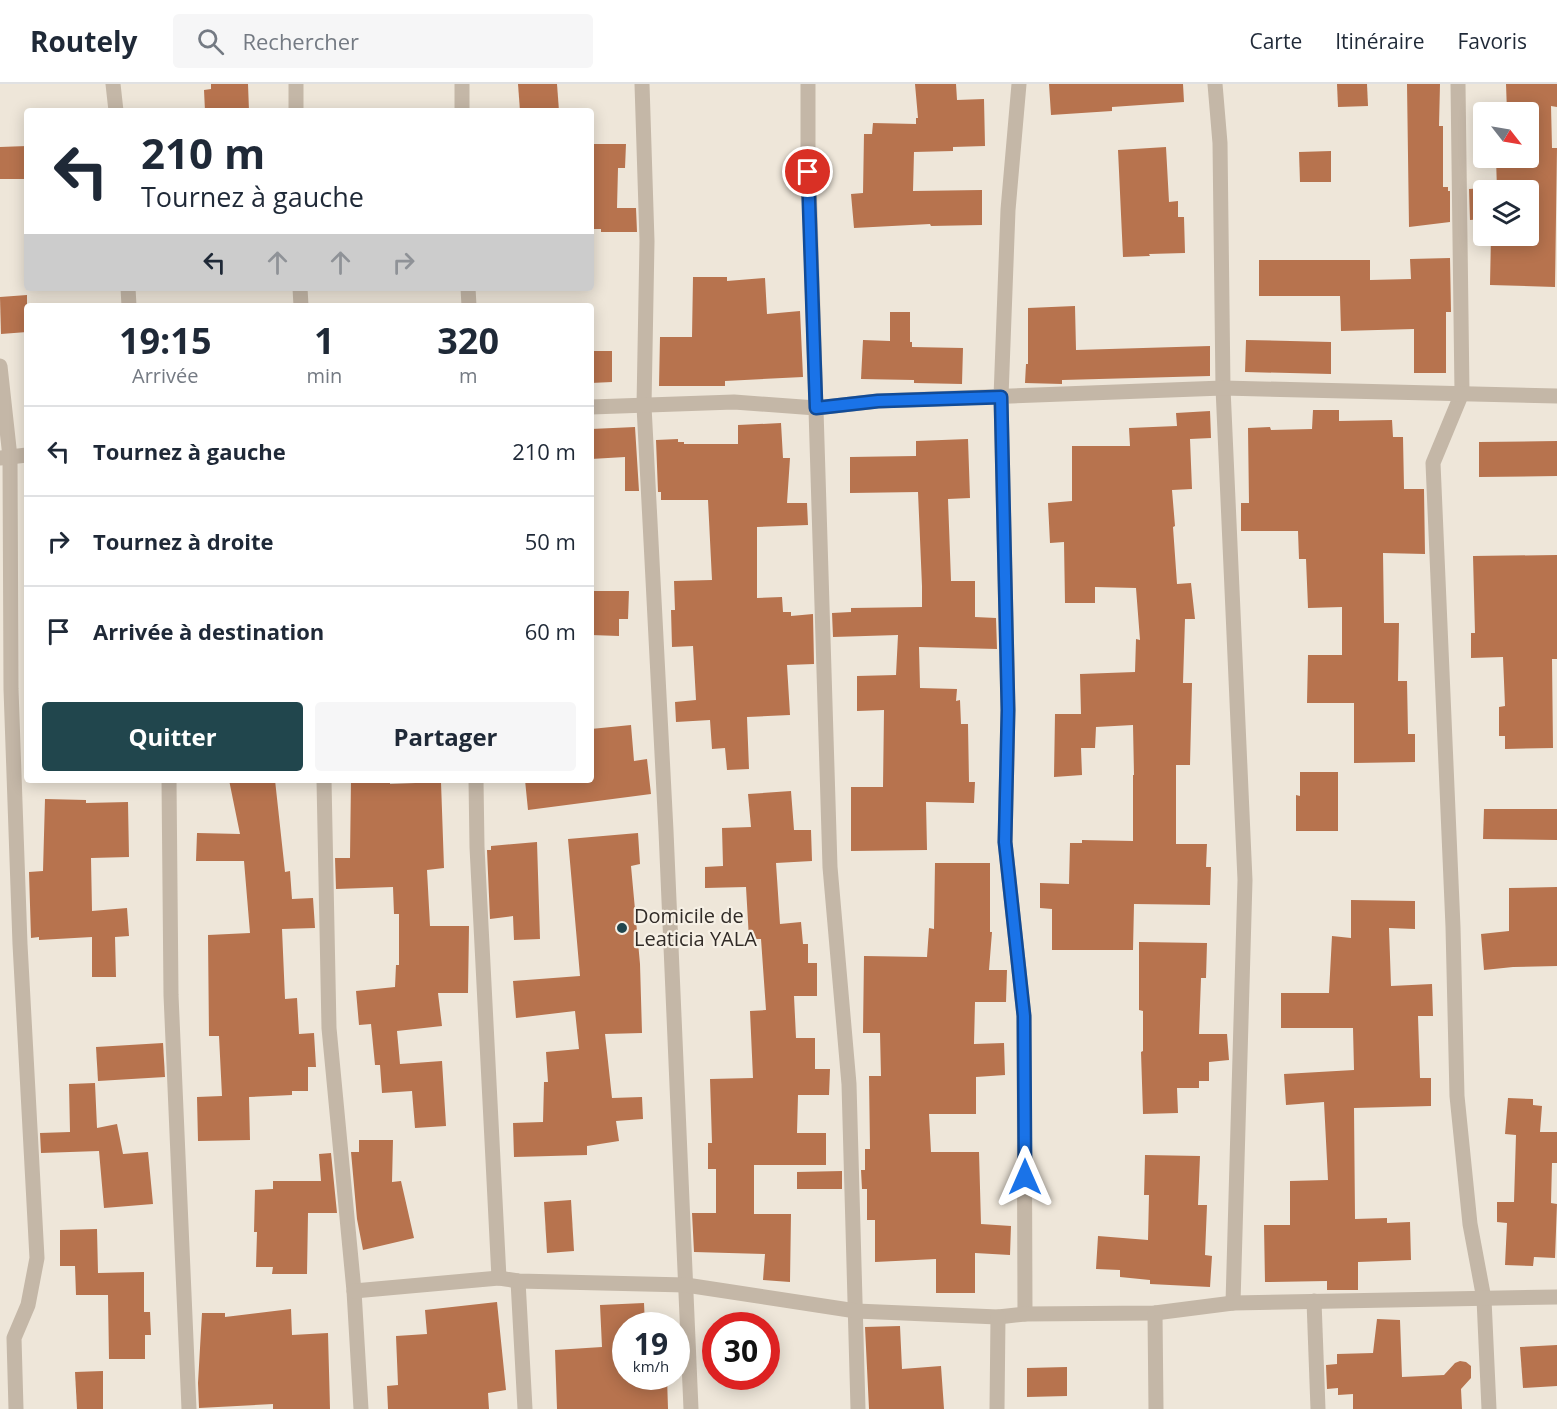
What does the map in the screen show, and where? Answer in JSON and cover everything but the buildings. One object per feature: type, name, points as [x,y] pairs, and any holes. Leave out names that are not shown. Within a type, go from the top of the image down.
[{"type":"street","points":[[113,84],[116,108]]},
{"type":"street","points":[[296,84],[296,108]]},
{"type":"street","points":[[462,84],[462,108]]},
{"type":"street","points":[[642,84],[647,241],[644,406],[666,831],[691,1409]]},
{"type":"street","points":[[808,84],[830,867],[849,1084],[858,1409]]},
{"type":"street","points":[[1019,84],[1008,210],[1001,397],[1008,710],[1005,842],[1024,1016],[1025,1314]]},
{"type":"street","points":[[1215,84],[1220,143],[1223,388],[1245,880],[1233,1303]]},
{"type":"street","points":[[1458,84],[1462,393],[1433,463],[1453,927],[1457,1096],[1470,1224],[1484,1299],[1489,1409]]},
{"type":"street","points":[[0,366],[5,458],[20,944],[38,1258],[28,1305],[14,1338],[16,1409]]},
{"type":"street","points":[[594,407],[734,402],[816,408],[878,401],[1223,388],[1557,396]]},
{"type":"street","points":[[5,458],[24,455]]},
{"type":"street","points":[[169,783],[171,995],[189,1409]]},
{"type":"street","points":[[324,783],[329,1028],[354,1291],[361,1409]]},
{"type":"street","points":[[476,783],[477,847],[499,1278]]},
{"type":"street","points":[[354,1291],[499,1278],[518,1281],[686,1285],[856,1311],[998,1317],[1025,1314],[1155,1313],[1233,1303],[1557,1297]]},
{"type":"street","points":[[518,1281],[525,1409]]},
{"type":"street","points":[[1314,1301],[1318,1409]]},
{"type":"street","points":[[1155,1313],[1156,1409]]},
{"type":"street","points":[[997,1409],[998,1317]]},
{"type":"place","name":"Domicile de Leaticia YALA","points":[[622,928]]},
{"type":"route","points":[[808,172],[816,408],[878,401],[1001,397],[1008,710],[1005,842],[1024,1016],[1025,1177]]}]
